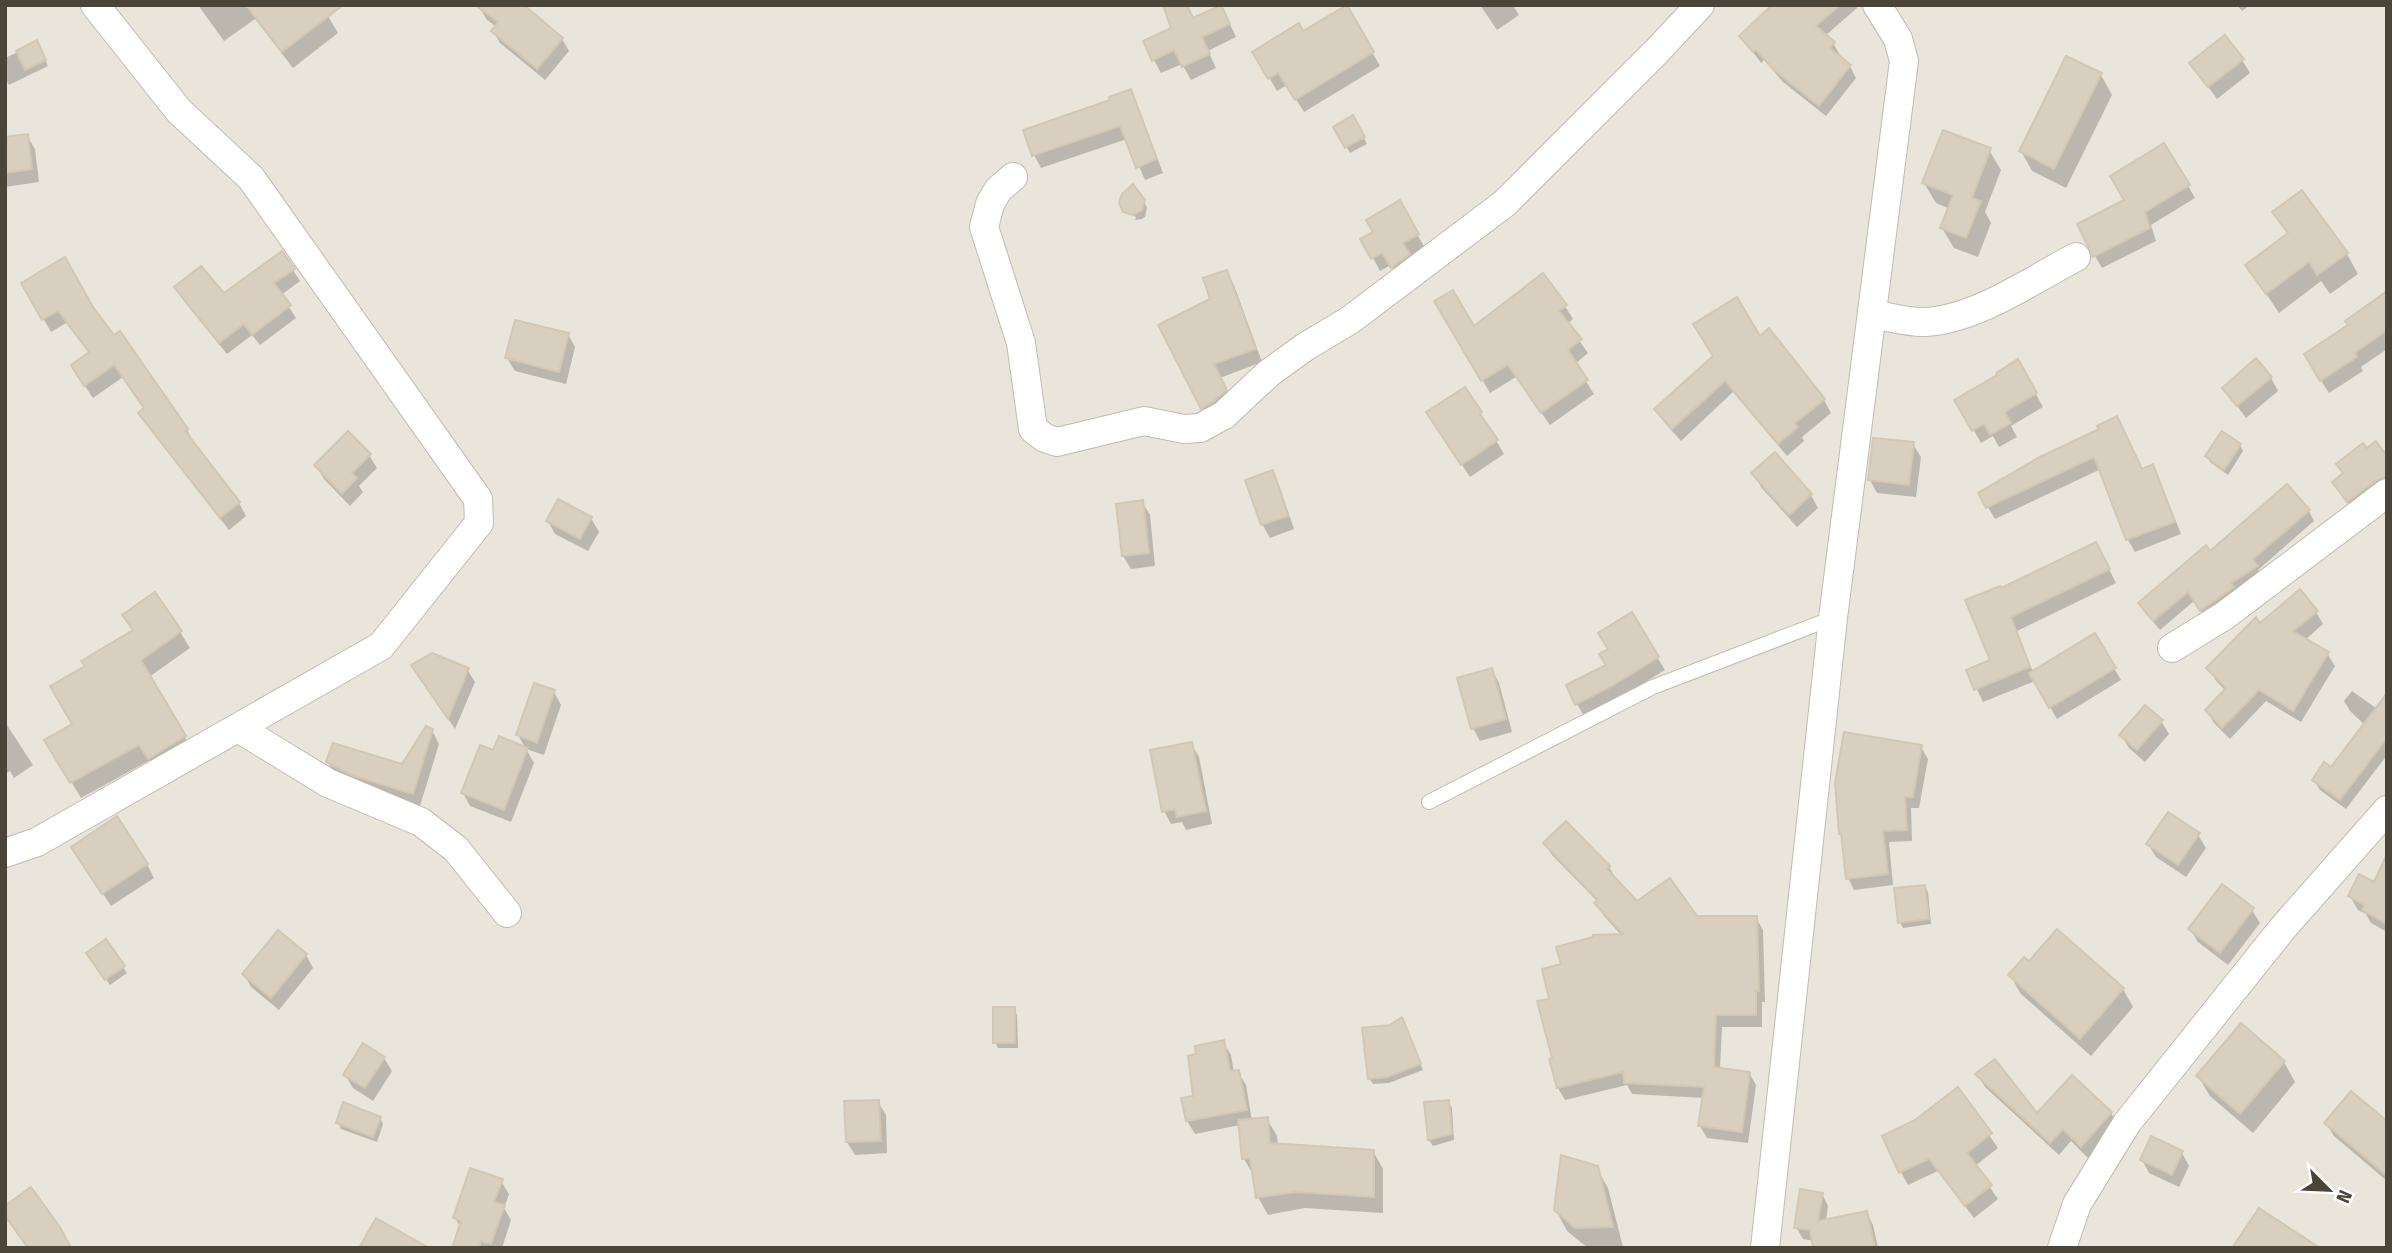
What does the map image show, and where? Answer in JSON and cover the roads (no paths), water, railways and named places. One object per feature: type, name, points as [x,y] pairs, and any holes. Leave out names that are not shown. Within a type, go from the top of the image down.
[{"type":"street","points":[[5,853],[37,842],[381,646],[479,523],[478,499],[251,178],[179,111],[95,5]]},
{"type":"street","points":[[1013,177],[998,190],[990,204],[984,227],[1021,343],[1033,429],[1045,438],[1057,442],[1144,421],[1184,429],[1200,428],[1224,415],[1269,373],[1350,320],[1505,203],[1700,5]]},
{"type":"street","points":[[1765,1248],[1833,618],[1904,61],[1898,39],[1877,5]]},
{"type":"street","points":[[1872,314],[1925,322],[1958,316],[1989,304],[2076,257]]},
{"type":"street","points":[[2172,648],[2224,616],[2387,493]]},
{"type":"street","points":[[238,728],[328,783],[421,822],[456,849],[507,913]]},
{"type":"street","points":[[2062,1248],[2077,1204],[2127,1123],[2282,929],[2387,810]]},
{"type":"lane","points":[[1429,802],[1653,687],[1833,618]]}]
